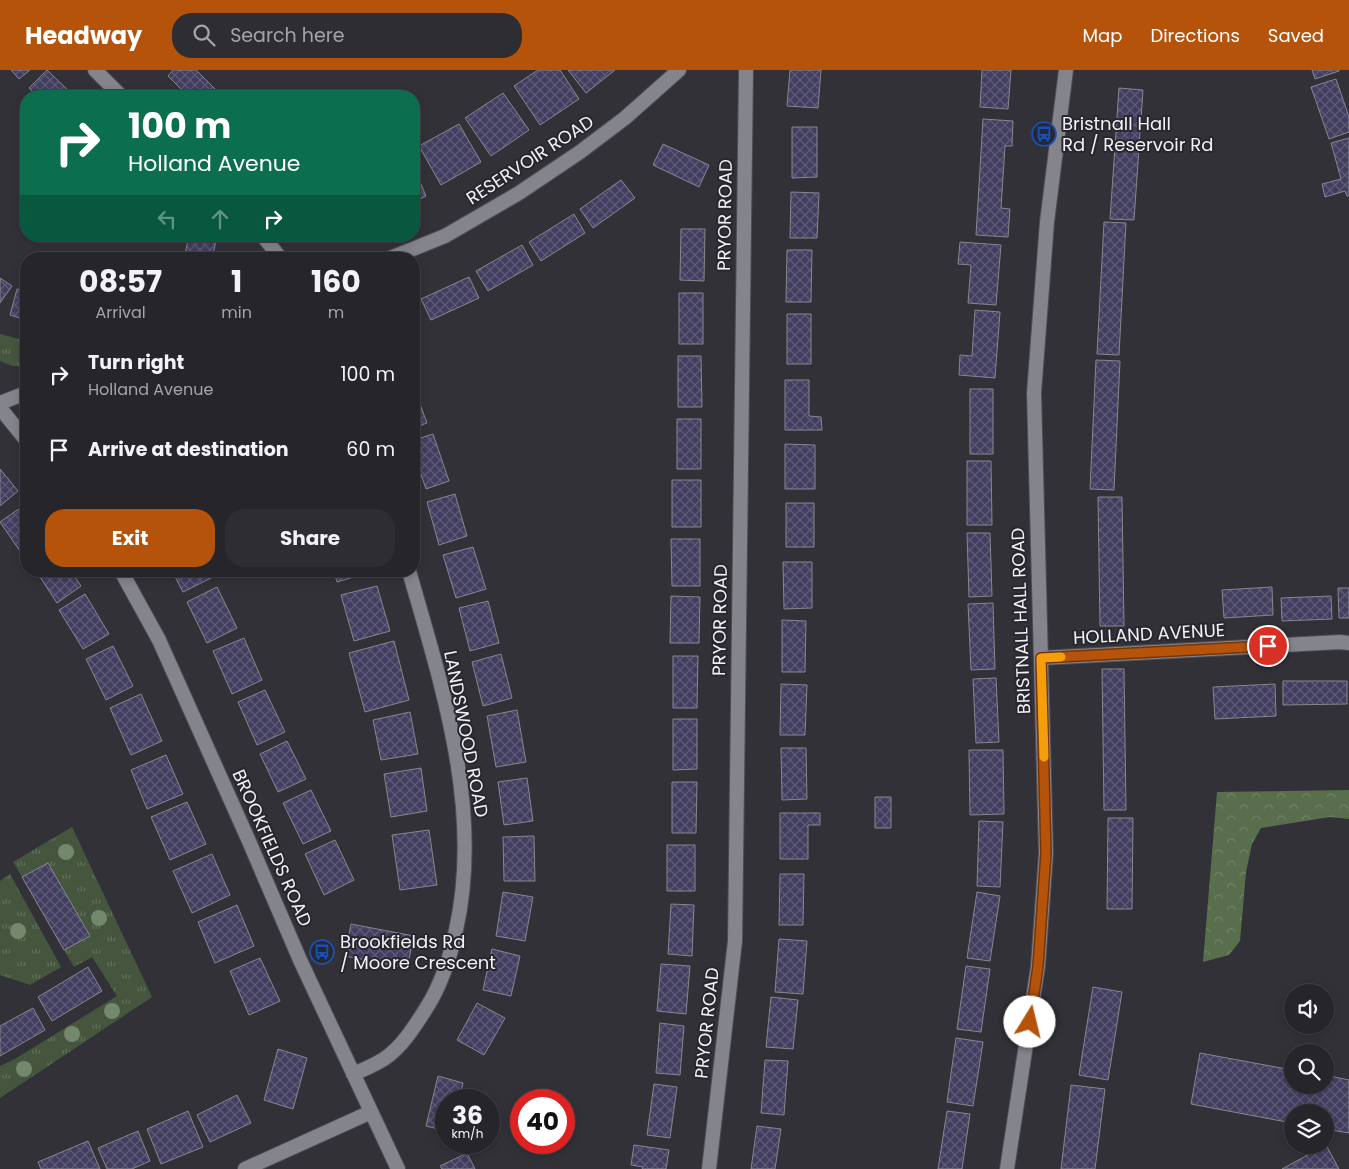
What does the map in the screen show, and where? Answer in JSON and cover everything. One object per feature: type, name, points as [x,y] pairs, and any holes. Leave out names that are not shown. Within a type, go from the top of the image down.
[{"type":"street","points":[[95,70],[115,90]]},
{"type":"street","name":"RESERVOIR ROAD","points":[[405,252],[445,236],[519,193],[580,152],[617,124],[679,70]]},
{"type":"street","name":"PRYOR ROAD","points":[[709,1169],[735,941],[746,70]]},
{"type":"street","name":"BRISTNALL HALL ROAD","points":[[1007,1169],[1038,966],[1046,853],[1034,393],[1046,222],[1066,70]]},
{"type":"street","points":[[267,242],[275,252]]},
{"type":"street","points":[[0,403],[20,395]]},
{"type":"street","points":[[0,408],[20,433]]},
{"type":"street","name":"BROOKFIELDS ROAD","points":[[124,577],[159,640],[300,960],[398,1169]]},
{"type":"street","name":"LANDSWOOD ROAD","points":[[353,1074],[385,1059],[402,1043],[416,1025],[434,995],[451,954],[464,882],[466,832],[460,781],[436,669],[411,577]]},
{"type":"street","name":"HOLLAND AVENUE","points":[[1041,658],[1349,643]]},
{"type":"street","points":[[245,1169],[372,1112]]},
{"type":"green space","points":[[0,334],[20,339],[20,366],[13,366],[0,361]]},
{"type":"green space","points":[[1349,790],[1349,819],[1330,817],[1261,828],[1252,844],[1246,872],[1240,941],[1229,955],[1203,962],[1217,792]]},
{"type":"green space","points":[[72,827],[152,997],[0,1098],[0,1066],[15,1059],[117,996],[92,957],[74,967],[64,950],[89,936],[48,863],[22,877],[13,862]]},
{"type":"green space","points":[[10,874],[61,967],[30,985],[0,975],[0,881]]},
{"type":"building","points":[[11,70],[30,70],[19,79]]},
{"type":"building","points":[[47,70],[68,90],[31,90],[29,88]]},
{"type":"building","points":[[173,70],[196,70],[216,90],[182,90],[168,76]]},
{"type":"building","points":[[538,70],[560,70],[579,99],[540,125],[514,86]]},
{"type":"building","points":[[568,70],[615,70],[586,93]]},
{"type":"building","points":[[790,70],[821,70],[818,108],[787,106]]},
{"type":"building","points":[[982,70],[1011,70],[1008,109],[980,107]]},
{"type":"building","points":[[1312,70],[1339,70],[1339,71],[1315,79]]},
{"type":"building","points":[[1336,79],[1349,117],[1349,132],[1329,139],[1311,87]]},
{"type":"building","points":[[1119,88],[1143,90],[1134,220],[1110,219]]},
{"type":"building","points":[[503,93],[529,130],[491,156],[465,118]]},
{"type":"building","points":[[983,119],[1013,121],[1012,146],[1005,146],[1001,208],[1010,209],[1008,237],[976,235]]},
{"type":"building","points":[[459,124],[481,162],[441,185],[420,145]]},
{"type":"building","points":[[792,127],[817,127],[817,177],[792,178]]},
{"type":"building","points":[[1349,138],[1349,196],[1347,196],[1345,191],[1325,197],[1322,184],[1341,179],[1331,143]]},
{"type":"building","points":[[663,144],[709,165],[699,187],[653,165]]},
{"type":"building","points":[[621,180],[635,198],[593,228],[580,209]]},
{"type":"building","points":[[420,182],[426,196],[420,199]]},
{"type":"building","points":[[791,192],[819,193],[817,238],[790,238]]},
{"type":"building","points":[[574,214],[585,233],[541,261],[529,242]]},
{"type":"building","points":[[1104,222],[1126,223],[1119,355],[1097,354]]},
{"type":"building","points":[[681,229],[705,229],[704,281],[680,280]]},
{"type":"building","points":[[188,242],[216,242],[214,252],[186,252]]},
{"type":"building","points":[[960,242],[1001,245],[996,305],[968,303],[971,265],[958,264]]},
{"type":"building","points":[[522,245],[533,265],[488,291],[476,271]]},
{"type":"building","points":[[787,250],[812,250],[811,302],[786,302]]},
{"type":"building","points":[[469,277],[479,298],[431,320],[421,299]]},
{"type":"building","points":[[0,278],[12,286],[0,303]]},
{"type":"building","points":[[17,289],[20,290],[20,318],[10,315]]},
{"type":"building","points":[[679,293],[703,293],[703,344],[679,344]]},
{"type":"building","points":[[975,310],[1000,312],[995,378],[959,375],[960,355],[972,356]]},
{"type":"building","points":[[787,314],[811,314],[811,364],[787,364]]},
{"type":"building","points":[[678,356],[701,356],[702,407],[678,407]]},
{"type":"building","points":[[1096,360],[1120,361],[1114,490],[1090,489]]},
{"type":"building","points":[[785,380],[809,380],[809,416],[821,417],[822,430],[785,430]]},
{"type":"building","points":[[970,389],[993,389],[993,454],[970,454]]},
{"type":"building","points":[[420,404],[427,423],[420,426]]},
{"type":"building","points":[[677,419],[701,419],[701,469],[677,469]]},
{"type":"building","points":[[433,434],[449,481],[426,489],[420,472],[420,438]]},
{"type":"building","points":[[785,444],[815,445],[815,489],[785,489]]},
{"type":"building","points":[[967,461],[991,461],[992,525],[967,525]]},
{"type":"building","points":[[0,469],[18,491],[0,506]]},
{"type":"building","points":[[672,480],[701,480],[701,527],[672,527]]},
{"type":"building","points":[[455,494],[467,536],[439,545],[427,502]]},
{"type":"building","points":[[1098,497],[1122,497],[1124,626],[1100,626]]},
{"type":"building","points":[[786,503],[814,503],[814,547],[786,547]]},
{"type":"building","points":[[20,508],[20,551],[0,522]]},
{"type":"building","points":[[967,533],[990,533],[992,596],[969,597]]},
{"type":"building","points":[[671,539],[700,539],[700,586],[672,586]]},
{"type":"building","points":[[473,547],[486,589],[456,598],[443,555]]},
{"type":"building","points":[[783,562],[812,562],[812,608],[784,609]]},
{"type":"building","points":[[40,577],[75,577],[81,586],[57,603]]},
{"type":"building","points":[[175,577],[213,577],[183,592]]},
{"type":"building","points":[[336,577],[354,577],[337,582]]},
{"type":"building","points":[[377,586],[390,631],[354,641],[341,595]]},
{"type":"building","points":[[217,587],[237,628],[207,643],[187,602]]},
{"type":"building","points":[[1272,587],[1273,615],[1224,618],[1222,590]]},
{"type":"building","points":[[1338,588],[1349,588],[1349,618],[1339,618]]},
{"type":"building","points":[[85,594],[109,634],[83,649],[59,610]]},
{"type":"building","points":[[671,596],[700,597],[699,643],[670,643]]},
{"type":"building","points":[[1331,596],[1332,619],[1282,621],[1281,598]]},
{"type":"building","points":[[488,601],[499,643],[470,651],[459,608]]},
{"type":"building","points":[[993,603],[995,669],[971,670],[968,604]]},
{"type":"building","points":[[782,620],[806,621],[805,672],[782,672]]},
{"type":"building","points":[[244,638],[262,680],[232,694],[213,651]]},
{"type":"building","points":[[394,641],[409,700],[365,712],[349,653]]},
{"type":"building","points":[[113,646],[133,686],[106,700],[86,659]]},
{"type":"building","points":[[501,654],[512,698],[483,706],[472,662]]},
{"type":"building","points":[[673,656],[698,656],[697,708],[673,708]]},
{"type":"building","points":[[1102,669],[1124,669],[1126,810],[1104,810]]},
{"type":"building","points":[[996,678],[999,742],[976,743],[973,679]]},
{"type":"building","points":[[1283,681],[1347,681],[1347,704],[1283,705]]},
{"type":"building","points":[[781,684],[807,685],[805,735],[780,735]]},
{"type":"building","points":[[1275,684],[1276,716],[1215,719],[1213,687]]},
{"type":"building","points":[[265,690],[285,732],[257,745],[238,702]]},
{"type":"building","points":[[141,694],[162,741],[131,755],[110,708]]},
{"type":"building","points":[[517,710],[526,762],[496,767],[487,716]]},
{"type":"building","points":[[410,712],[418,754],[381,760],[373,720]]},
{"type":"building","points":[[673,719],[697,719],[697,769],[673,770]]},
{"type":"building","points":[[287,741],[306,779],[278,792],[260,754]]},
{"type":"building","points":[[781,748],[806,748],[807,799],[782,800]]},
{"type":"building","points":[[969,750],[1003,750],[1004,814],[970,815]]},
{"type":"building","points":[[166,755],[183,794],[147,809],[131,770]]},
{"type":"building","points":[[421,768],[427,811],[391,817],[384,774]]},
{"type":"building","points":[[527,778],[533,821],[504,825],[498,782]]},
{"type":"building","points":[[672,782],[697,782],[696,833],[672,833]]},
{"type":"building","points":[[311,790],[331,831],[303,844],[283,803]]},
{"type":"building","points":[[875,797],[891,797],[891,828],[875,828]]},
{"type":"building","points":[[187,802],[206,844],[170,860],[151,817]]},
{"type":"building","points":[[780,813],[820,813],[820,825],[808,825],[808,859],[780,859]]},
{"type":"building","points":[[1108,818],[1133,818],[1132,909],[1107,909]]},
{"type":"building","points":[[979,821],[1003,822],[1000,887],[977,886]]},
{"type":"building","points":[[429,830],[437,885],[400,890],[392,835]]},
{"type":"building","points":[[534,836],[535,881],[504,881],[503,837]]},
{"type":"building","points":[[335,840],[354,880],[324,895],[305,854]]},
{"type":"building","points":[[667,845],[695,845],[695,891],[667,891]]},
{"type":"building","points":[[212,854],[230,895],[192,913],[173,871]]},
{"type":"building","points":[[48,863],[90,936],[64,950],[22,877]]},
{"type":"building","points":[[780,874],[804,874],[803,925],[779,925]]},
{"type":"building","points":[[503,892],[533,897],[525,941],[496,936]]},
{"type":"building","points":[[977,892],[1000,896],[990,961],[967,958]]},
{"type":"building","points":[[671,904],[694,905],[692,956],[668,954]]},
{"type":"building","points":[[237,905],[254,946],[215,963],[198,922]]},
{"type":"building","points":[[351,924],[414,936],[407,968],[345,956]]},
{"type":"building","points":[[779,939],[807,941],[803,994],[775,992]]},
{"type":"building","points":[[492,949],[520,956],[511,996],[483,990]]},
{"type":"building","points":[[260,958],[280,1001],[249,1015],[230,971]]},
{"type":"building","points":[[661,964],[690,966],[686,1014],[657,1011]]},
{"type":"building","points":[[966,966],[990,969],[981,1032],[957,1029]]},
{"type":"building","points":[[88,967],[102,991],[52,1021],[38,997]]},
{"type":"building","points":[[1093,987],[1122,992],[1108,1080],[1079,1075]]},
{"type":"building","points":[[771,997],[798,1000],[793,1049],[766,1047]]},
{"type":"building","points":[[477,1003],[505,1018],[484,1055],[457,1040]]},
{"type":"building","points":[[33,1008],[45,1030],[0,1056],[0,1026]]},
{"type":"building","points":[[660,1023],[684,1026],[680,1075],[656,1073]]},
{"type":"building","points":[[956,1038],[983,1042],[973,1106],[947,1102]]},
{"type":"building","points":[[278,1049],[307,1058],[293,1109],[264,1100]]},
{"type":"building","points":[[1200,1053],[1284,1069],[1284,1094],[1334,1094],[1334,1077],[1349,1080],[1349,1133],[1334,1130],[1334,1104],[1284,1104],[1284,1121],[1191,1104]]},
{"type":"building","points":[[765,1060],[788,1061],[784,1115],[761,1113]]},
{"type":"building","points":[[438,1076],[463,1083],[462,1089],[435,1089],[435,1128],[426,1126]]},
{"type":"building","points":[[654,1084],[677,1087],[670,1138],[647,1135]]},
{"type":"building","points":[[1071,1085],[1105,1089],[1095,1169],[1061,1169]]},
{"type":"building","points":[[237,1095],[251,1123],[210,1142],[197,1115]]},
{"type":"building","points":[[188,1111],[203,1147],[161,1164],[147,1129]]},
{"type":"building","points":[[947,1111],[970,1114],[962,1169],[938,1169]]},
{"type":"building","points":[[757,1126],[781,1129],[775,1169],[751,1169]]},
{"type":"building","points":[[138,1131],[150,1161],[132,1169],[107,1169],[98,1148]]},
{"type":"building","points":[[88,1141],[100,1169],[41,1169],[38,1162]]},
{"type":"building","points":[[634,1145],[669,1150],[666,1169],[642,1169],[643,1167],[631,1165]]},
{"type":"building","points":[[468,1154],[475,1169],[442,1169],[440,1166]]},
{"type":"building","points":[[1310,1154],[1331,1154],[1339,1169],[1282,1169]]},
{"type":"slow traffic","points":[[1044,757],[1041,658],[1061,657]]},
{"type":"place","name":"Bristnall Hall Rd / Reservoir Rd","points":[[1044,134]]},
{"type":"place","name":"Brookfields Rd / Moore Crescent","points":[[322,952]]},
{"type":"route","points":[[1030,1022],[1038,966],[1046,853],[1041,658],[1268,646]]}]
